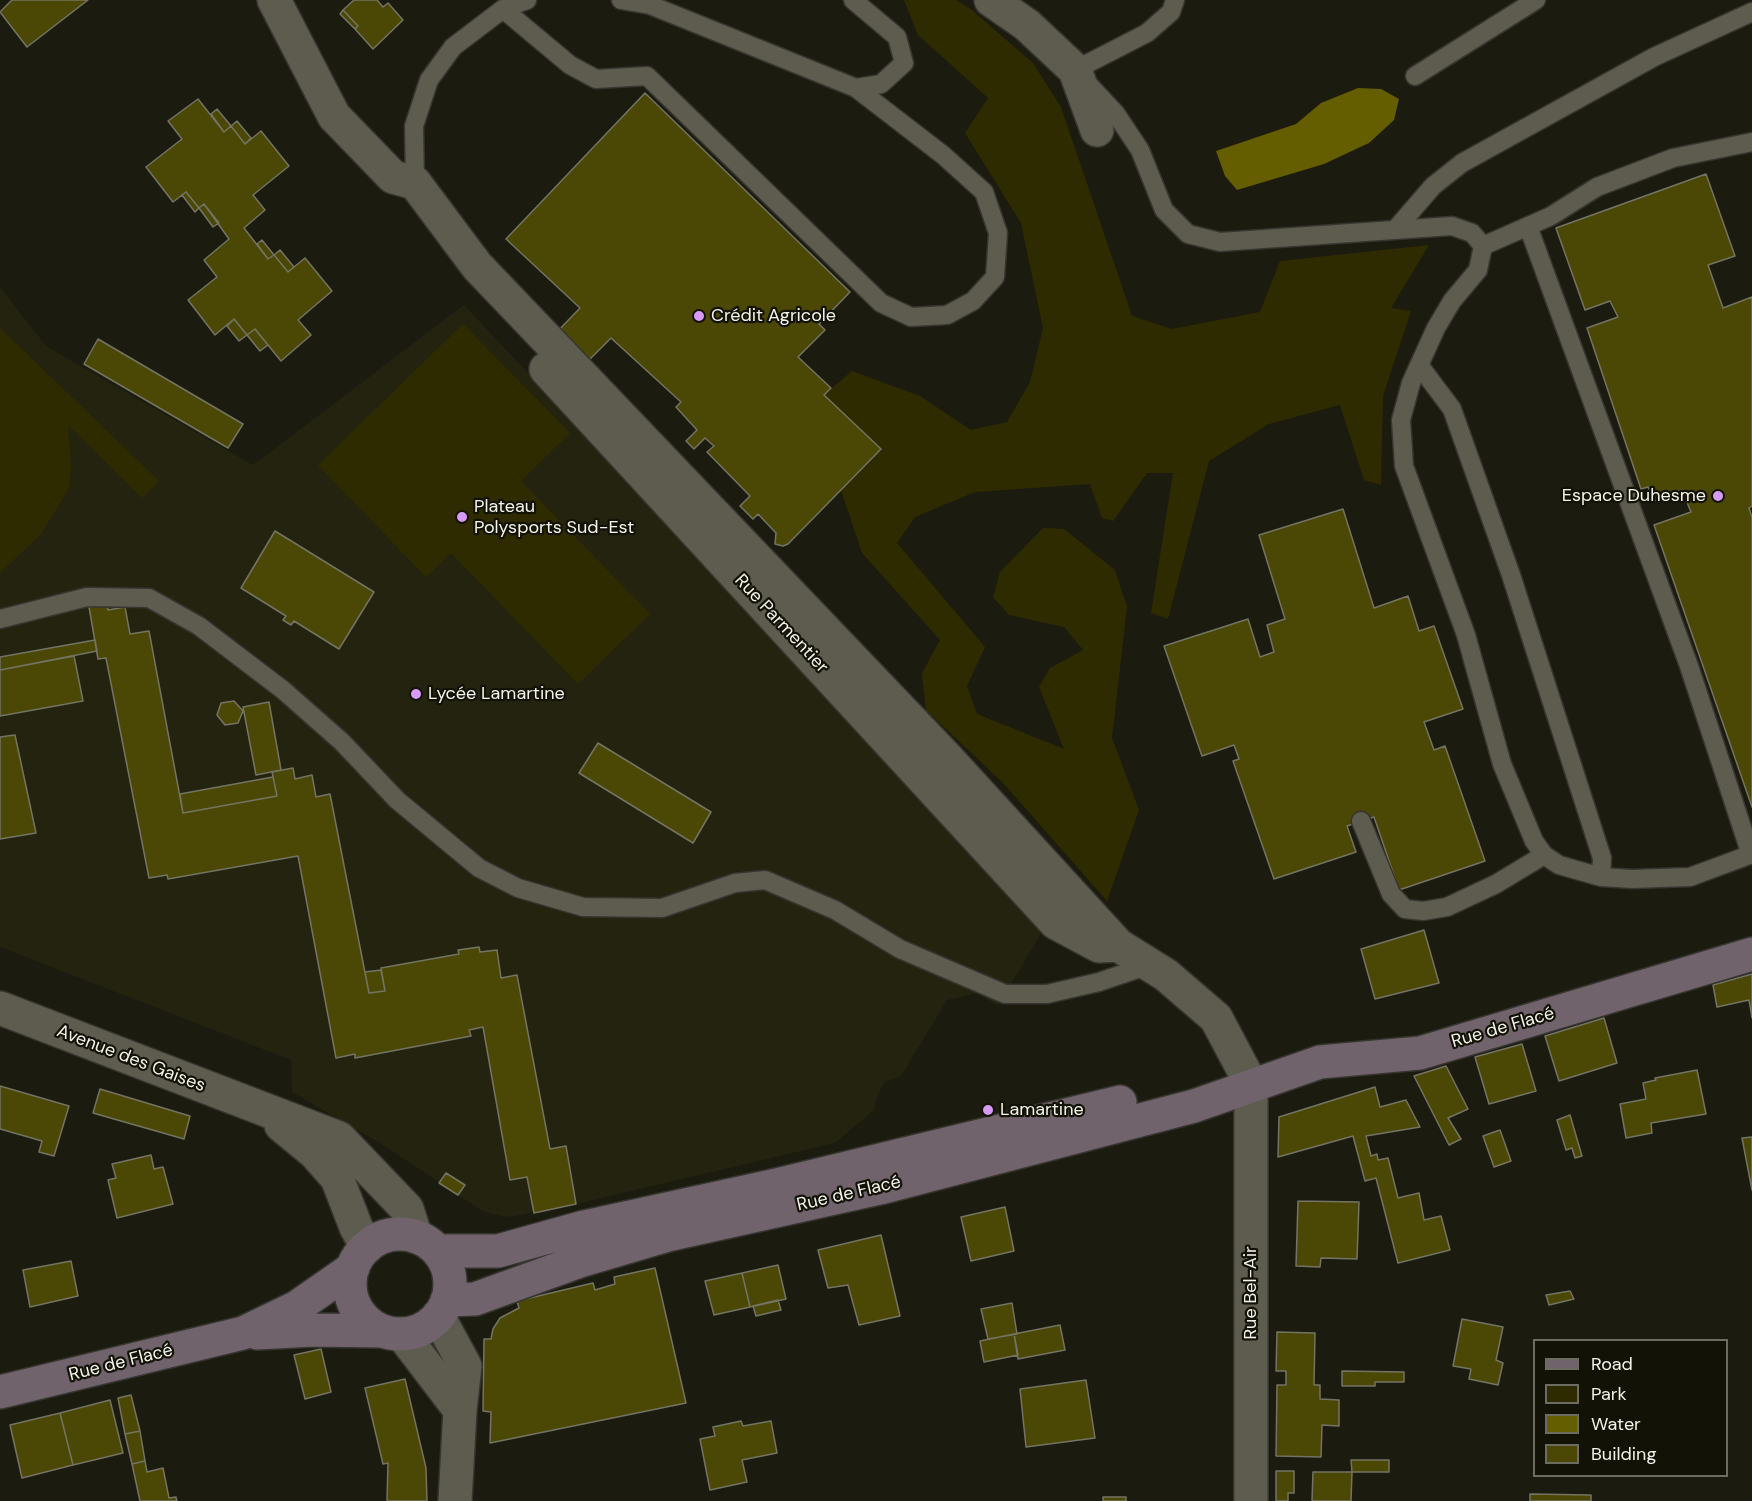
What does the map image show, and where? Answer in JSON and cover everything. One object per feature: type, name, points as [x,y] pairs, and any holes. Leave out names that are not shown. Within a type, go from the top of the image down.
[{"type":"main road","name":"Rue de Flacé","points":[[443,1308],[475,1299],[580,1261],[668,1235],[880,1188],[1194,1106],[1251,1084],[1320,1062],[1420,1053],[1752,954]]},
{"type":"main road","name":"Rue de Flacé","points":[[427,1244],[498,1251],[584,1227],[787,1182],[1189,1085],[1251,1084]]},
{"type":"main road","points":[[390,1235],[427,1244],[446,1266],[450,1283],[443,1308],[418,1331],[393,1333],[370,1324],[359,1313],[352,1299],[350,1284],[360,1257],[390,1235]]},
{"type":"main road","name":"Rue de Flacé","points":[[243,1334],[297,1307],[360,1257]]},
{"type":"main road","name":"Rue de Flacé","points":[[0,1392],[243,1334],[313,1330],[393,1333]]},
{"type":"street","points":[[274,0],[334,116],[393,177],[415,183]]},
{"type":"street","points":[[991,0],[1027,25],[1075,70],[1097,130]]},
{"type":"street","name":"Rue Parmentier","points":[[415,183],[477,266],[483,300],[1056,922],[1099,946],[1118,945],[1149,965],[1216,1017],[1251,1084]]},
{"type":"street","name":"Avenue des Gaises","points":[[0,1008],[339,1138],[407,1209],[427,1244]]},
{"type":"street","name":"Rue Bel-Air","points":[[1251,1084],[1251,1501]]},
{"type":"street","name":"Avenue des Gaises","points":[[261,1109],[315,1153],[337,1178],[356,1227],[360,1257]]},
{"type":"street","points":[[443,1308],[465,1366],[455,1501]]},
{"type":"street","points":[[393,1333],[460,1410]]},
{"type":"lane","points":[[415,183],[414,126],[429,80],[453,47],[503,9],[527,0]]},
{"type":"lane","points":[[503,9],[570,65],[596,79],[647,76],[881,303],[911,317],[947,315],[973,301],[995,278],[998,233],[984,192],[943,155],[856,88],[650,5],[621,0]]},
{"type":"lane","points":[[853,0],[897,37],[904,63],[881,84],[856,88]]},
{"type":"lane","points":[[1175,0],[1171,12],[1147,33],[1075,70],[1116,114],[1140,150],[1164,210],[1188,234],[1220,242],[1452,226],[1472,233],[1483,246]]},
{"type":"lane","points":[[1415,76],[1536,0]]},
{"type":"lane","points":[[1395,230],[1433,186],[1462,163],[1654,57],[1752,12]]},
{"type":"lane","points":[[1483,246],[1551,216],[1597,187],[1673,158],[1752,142]]},
{"type":"lane","points":[[1483,246],[1478,270],[1441,319],[1411,383],[1401,420],[1404,466],[1466,635],[1502,764],[1522,816],[1544,855],[1559,865],[1601,877],[1632,879],[1690,877],[1752,854],[1689,666],[1528,226]]},
{"type":"lane","points":[[1419,365],[1452,409],[1511,575],[1602,858],[1601,877]]},
{"type":"lane","points":[[0,619],[87,597],[149,598],[199,626],[283,690],[342,742],[397,800],[480,868],[518,888],[583,907],[662,908],[735,883],[765,880],[835,910],[900,949],[1005,994],[1047,994],[1099,982],[1149,965]]},
{"type":"lane","points":[[1361,821],[1391,894],[1405,909],[1423,911],[1447,907],[1496,884],[1544,855]]},
{"type":"shaded area","name":"Lycée Lamartine","points":[[0,287],[46,346],[253,465],[464,305],[1047,923],[998,1006],[978,993],[947,1000],[901,1076],[885,1082],[877,1096],[874,1110],[835,1143],[576,1204],[509,1217],[484,1212],[383,1145],[292,1092],[291,1060],[0,947]]},
{"type":"green space","points":[[904,0],[956,0],[972,10],[1033,63],[1061,107],[1132,316],[1172,329],[1260,312],[1280,261],[1429,245],[1391,308],[1411,311],[1383,396],[1381,485],[1364,480],[1340,405],[1269,424],[1209,461],[1168,619],[1151,613],[1173,473],[1147,473],[1113,521],[1102,518],[1090,484],[975,492],[915,517],[897,543],[985,647],[967,686],[977,714],[1064,749],[1039,687],[1050,668],[1083,650],[1064,627],[1009,615],[993,597],[1000,572],[1043,528],[1064,529],[1115,570],[1127,607],[1112,738],[1139,810],[1107,901],[1004,784],[926,710],[922,673],[940,640],[862,553],[841,490],[881,449],[824,395],[852,371],[920,396],[971,430],[1007,422],[1030,382],[1043,328],[1021,223],[965,133],[988,98],[918,35]]},
{"type":"green space","name":"Plateau Polysports Sud-Est","points":[[463,324],[570,433],[521,481],[650,614],[578,684],[451,553],[426,577],[318,465]]},
{"type":"green space","points":[[0,328],[159,481],[142,498],[68,425],[71,466],[69,488],[41,534],[0,573]]},
{"type":"water","points":[[1358,88],[1381,89],[1399,99],[1394,120],[1369,143],[1324,164],[1237,190],[1225,176],[1216,151],[1296,124],[1321,103]]},
{"type":"building","points":[[12,0],[88,0],[27,47],[0,12]]},
{"type":"building","points":[[354,0],[377,0],[383,7],[388,3],[403,20],[373,49],[355,29],[358,26],[343,10]]},
{"type":"building","points":[[343,10],[358,26],[355,29],[340,14]]},
{"type":"building","name":"Crédit Agricole","points":[[645,93],[850,292],[819,324],[825,330],[798,357],[831,388],[824,395],[881,449],[788,544],[783,546],[775,544],[776,533],[758,514],[753,519],[740,506],[750,496],[707,452],[714,446],[705,438],[694,449],[686,441],[697,430],[676,407],[681,402],[611,338],[584,365],[554,335],[580,308],[506,239]]},
{"type":"building","points":[[198,99],[224,132],[231,126],[245,144],[261,131],[289,166],[253,195],[265,210],[244,228],[268,259],[274,255],[288,272],[305,258],[332,291],[298,320],[311,335],[281,361],[255,329],[247,335],[234,319],[215,335],[188,300],[217,277],[204,260],[229,239],[204,204],[199,208],[186,192],[173,202],[146,167],[182,139],[168,121]]},
{"type":"building","points":[[217,109],[231,126],[224,132],[211,114]]},
{"type":"building","points":[[237,121],[251,138],[245,144],[231,126]]},
{"type":"building","name":"Espace Duhesme","points":[[1706,174],[1735,256],[1708,265],[1723,308],[1752,297],[1752,506],[1749,508],[1752,517],[1752,807],[1654,525],[1691,512],[1682,490],[1654,501],[1648,487],[1641,489],[1587,328],[1618,317],[1610,301],[1585,310],[1556,228]]},
{"type":"building","points":[[186,192],[199,208],[195,212],[182,195]]},
{"type":"building","points":[[204,204],[219,223],[213,227],[199,208]]},
{"type":"building","points":[[262,240],[274,255],[268,259],[257,244]]},
{"type":"building","points":[[280,250],[294,267],[288,272],[274,255]]},
{"type":"building","points":[[234,319],[247,335],[239,341],[227,326]]},
{"type":"building","points":[[255,329],[268,345],[260,351],[247,335]]},
{"type":"building","points":[[98,339],[243,424],[228,448],[84,364]]},
{"type":"building","points":[[1343,509],[1374,608],[1408,596],[1419,631],[1434,626],[1463,709],[1424,722],[1434,750],[1445,746],[1485,861],[1399,890],[1374,817],[1347,826],[1356,852],[1274,879],[1233,761],[1239,759],[1234,745],[1202,756],[1164,646],[1248,619],[1260,657],[1274,652],[1267,625],[1285,619],[1259,535]]},
{"type":"building","points":[[275,531],[374,592],[339,649],[294,621],[291,625],[283,620],[286,616],[241,588]]},
{"type":"building","points":[[107,605],[108,610],[125,607],[130,634],[149,631],[183,813],[277,796],[272,772],[293,768],[295,779],[312,775],[316,797],[330,794],[369,993],[385,991],[381,968],[459,954],[458,950],[479,947],[480,952],[497,950],[501,978],[517,975],[550,1149],[566,1146],[576,1204],[534,1213],[527,1177],[510,1180],[483,1027],[469,1030],[471,1036],[355,1058],[355,1054],[336,1058],[298,856],[168,879],[167,875],[149,878],[106,658],[98,659],[89,607]]},
{"type":"building","points":[[95,640],[97,651],[0,670],[0,657]]},
{"type":"building","points":[[74,656],[83,701],[0,716],[0,670]]},
{"type":"building","points":[[234,701],[243,711],[238,723],[225,725],[217,715],[221,703]]},
{"type":"building","points":[[269,702],[281,770],[256,775],[243,707]]},
{"type":"building","points":[[15,735],[36,833],[0,839],[0,737]]},
{"type":"building","points":[[598,743],[711,812],[693,843],[579,773]]},
{"type":"building","points":[[273,777],[277,796],[183,813],[180,794]]},
{"type":"building","points":[[1424,930],[1439,983],[1375,999],[1361,949]]},
{"type":"building","points":[[381,970],[385,991],[369,993],[365,972]]},
{"type":"building","points":[[1752,974],[1752,1018],[1749,1000],[1717,1007],[1713,985]]},
{"type":"building","points":[[1604,1018],[1617,1063],[1559,1081],[1545,1036]]},
{"type":"building","points":[[1522,1044],[1536,1091],[1489,1104],[1475,1057]]},
{"type":"building","points":[[1446,1066],[1468,1109],[1448,1118],[1461,1139],[1449,1145],[1414,1076]]},
{"type":"building","points":[[1697,1070],[1706,1114],[1651,1123],[1652,1133],[1626,1138],[1620,1104],[1646,1099],[1643,1083],[1656,1080],[1655,1078]]},
{"type":"building","points":[[0,1086],[69,1106],[54,1156],[39,1152],[42,1141],[0,1129]]},
{"type":"building","points":[[1375,1087],[1380,1107],[1406,1100],[1420,1127],[1366,1136],[1371,1156],[1377,1154],[1378,1160],[1388,1158],[1398,1198],[1419,1193],[1424,1220],[1441,1216],[1450,1250],[1398,1263],[1376,1178],[1365,1181],[1353,1136],[1278,1157],[1279,1117]]},
{"type":"building","points":[[100,1089],[190,1116],[184,1139],[93,1113]]},
{"type":"building","points":[[1570,1115],[1582,1156],[1575,1158],[1572,1148],[1566,1150],[1557,1120]]},
{"type":"building","points":[[1500,1130],[1511,1161],[1494,1167],[1483,1136]]},
{"type":"building","points":[[1752,1137],[1752,1190],[1742,1138]]},
{"type":"building","points":[[151,1155],[154,1169],[163,1167],[173,1204],[117,1218],[108,1180],[116,1178],[112,1164]]},
{"type":"building","points":[[446,1173],[465,1185],[458,1195],[439,1183]]},
{"type":"building","points":[[1298,1201],[1359,1202],[1357,1259],[1321,1258],[1320,1267],[1296,1266]]},
{"type":"building","points":[[1005,1207],[1014,1251],[971,1261],[961,1217]]},
{"type":"building","points":[[881,1235],[900,1316],[859,1325],[848,1285],[828,1288],[818,1250]]},
{"type":"building","points":[[71,1261],[78,1296],[30,1307],[23,1270]]},
{"type":"building","points":[[778,1265],[786,1299],[750,1307],[742,1273]]},
{"type":"building","points":[[655,1268],[686,1403],[490,1443],[491,1412],[483,1411],[484,1339],[491,1339],[493,1329],[500,1318],[519,1308],[517,1301],[593,1283],[595,1290],[615,1284],[614,1277]]},
{"type":"building","points":[[742,1273],[750,1307],[714,1315],[705,1281]]},
{"type":"building","points":[[1570,1291],[1574,1299],[1549,1305],[1546,1295]]},
{"type":"building","points":[[778,1300],[781,1310],[756,1316],[753,1306]]},
{"type":"building","points":[[1012,1303],[1017,1334],[988,1339],[981,1309]]},
{"type":"building","points":[[1462,1319],[1503,1327],[1496,1360],[1503,1363],[1498,1385],[1469,1379],[1471,1369],[1453,1366]]},
{"type":"building","points":[[1060,1325],[1065,1350],[1018,1359],[1014,1334]]},
{"type":"building","points":[[1277,1332],[1315,1333],[1314,1385],[1320,1385],[1320,1399],[1339,1400],[1339,1426],[1322,1425],[1321,1457],[1276,1456],[1277,1385],[1286,1385],[1286,1371],[1276,1371]]},
{"type":"building","points":[[1014,1334],[1018,1355],[984,1362],[980,1341]]},
{"type":"building","points":[[321,1349],[331,1392],[305,1399],[294,1355]]},
{"type":"building","points":[[1342,1371],[1404,1372],[1404,1382],[1375,1382],[1375,1386],[1342,1386]]},
{"type":"building","points":[[405,1379],[426,1468],[427,1501],[387,1501],[388,1463],[383,1464],[365,1388]]},
{"type":"building","points":[[1086,1380],[1095,1438],[1026,1447],[1020,1389]]},
{"type":"building","points":[[131,1395],[140,1431],[125,1434],[118,1398]]},
{"type":"building","points":[[110,1400],[123,1453],[73,1465],[60,1413]]},
{"type":"building","points":[[60,1413],[73,1465],[22,1478],[10,1425]]},
{"type":"building","points":[[741,1421],[743,1426],[771,1421],[777,1453],[742,1460],[747,1482],[710,1490],[700,1439],[715,1436],[713,1427]]},
{"type":"building","points":[[140,1431],[145,1461],[132,1464],[125,1434]]},
{"type":"building","points":[[1351,1460],[1389,1460],[1389,1472],[1352,1472]]},
{"type":"building","points":[[145,1461],[147,1472],[163,1468],[169,1498],[176,1497],[177,1501],[140,1501],[132,1464]]},
{"type":"building","points":[[1276,1471],[1294,1471],[1294,1493],[1288,1493],[1288,1501],[1276,1501]]},
{"type":"building","points":[[1313,1472],[1352,1472],[1351,1501],[1312,1501]]},
{"type":"building","points":[[1530,1494],[1591,1495],[1591,1501],[1530,1501]]},
{"type":"building","points":[[1103,1497],[1126,1497],[1126,1501],[1103,1501]]},
{"type":"place","name":"Crédit Agricole","points":[[699,316]]},
{"type":"place","name":"Espace Duhesme","points":[[1718,496]]},
{"type":"place","name":"Plateau Polysports Sud-Est","points":[[462,517]]},
{"type":"place","name":"Lycée Lamartine","points":[[416,694]]},
{"type":"place","name":"Lamartine","points":[[988,1110]]}]
